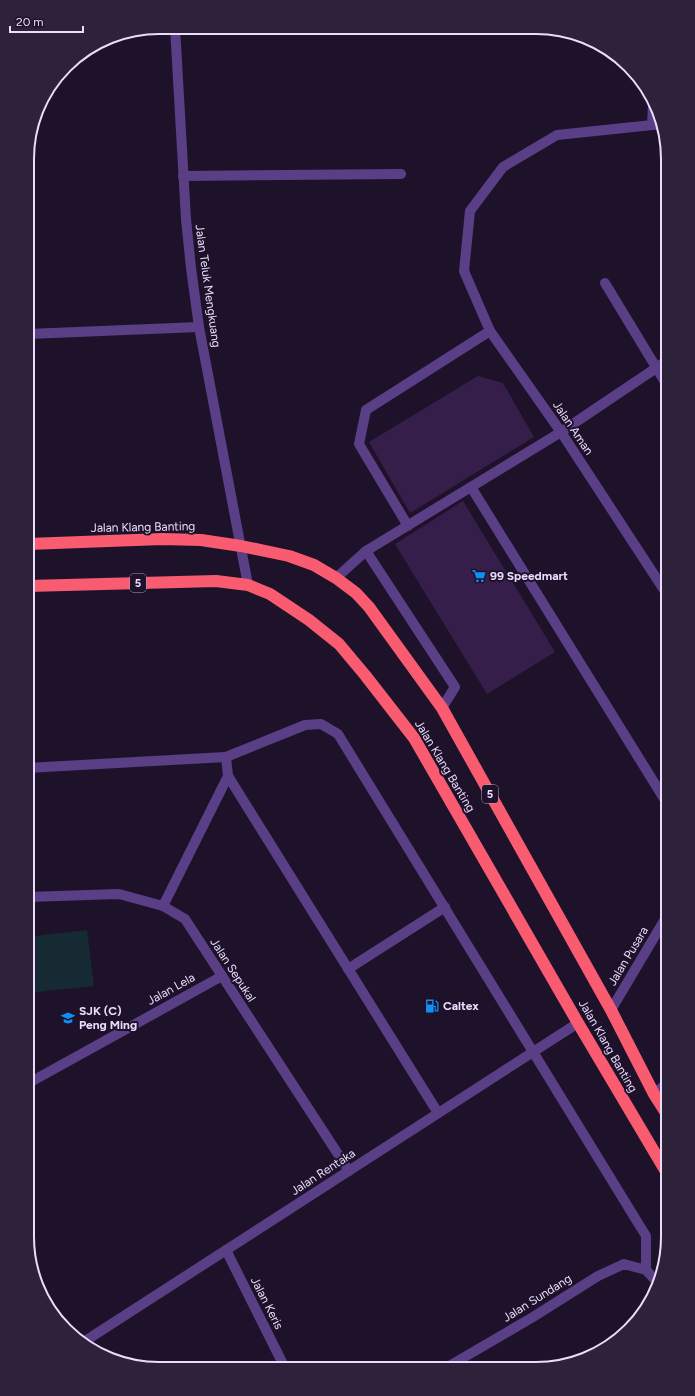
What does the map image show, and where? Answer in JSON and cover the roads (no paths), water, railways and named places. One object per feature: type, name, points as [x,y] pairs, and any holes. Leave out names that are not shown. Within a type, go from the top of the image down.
[{"type":"highway","name":"Jalan Klang Banting","points":[[34,544],[162,539],[200,540],[241,546],[289,556],[314,565],[336,578],[356,593],[369,607],[442,708],[611,1010],[661,1105]]},
{"type":"highway","name":"Jalan Klang Banting","points":[[34,586],[216,581],[248,585],[270,594],[309,620],[339,644],[365,674],[414,738],[578,1023],[661,1163]]},
{"type":"street","name":"Jalan Teluk Mengkuang","points":[[175,34],[186,219],[199,327],[248,585]]},
{"type":"street","name":"Jalan Aman","points":[[656,124],[557,135],[503,167],[470,211],[464,271],[490,331],[561,432],[661,585]]},
{"type":"street","points":[[183,176],[401,174]]},
{"type":"street","points":[[604,283],[661,375]]},
{"type":"street","points":[[34,334],[199,327]]},
{"type":"street","points":[[408,526],[359,444],[366,410],[490,331]]},
{"type":"street","points":[[336,578],[366,551],[561,432],[661,365]]},
{"type":"street","points":[[471,487],[661,794]]},
{"type":"street","points":[[366,551],[455,687],[442,708]]},
{"type":"street","points":[[34,768],[226,757],[305,724],[321,724],[338,734],[646,1236],[646,1270],[654,1278]]},
{"type":"street","points":[[226,757],[228,776],[438,1113]]},
{"type":"street","points":[[163,906],[228,776]]},
{"type":"street","name":"Jalan Sepukal","points":[[34,897],[119,894],[163,906],[185,919],[349,1170]]},
{"type":"street","points":[[348,969],[445,907]]},
{"type":"street","name":"Jalan Pusara","points":[[611,1010],[661,926]]},
{"type":"street","name":"Jalan Lela","points":[[34,1080],[222,976]]},
{"type":"street","name":"Jalan Rentaka","points":[[88,1339],[578,1023]]},
{"type":"street","points":[[654,1094],[661,1088]]},
{"type":"street","name":"Jalan Keris","points":[[226,1250],[282,1362]]},
{"type":"street","name":"Jalan Sundang","points":[[463,1362],[598,1276],[624,1264],[646,1270]]},
{"type":"place","name":"99 Speedmart","points":[[479,576]]},
{"type":"place","name":"Caltex","points":[[432,1006]]},
{"type":"place","name":"SJK (C) Peng Ming","points":[[68,1018]]}]
